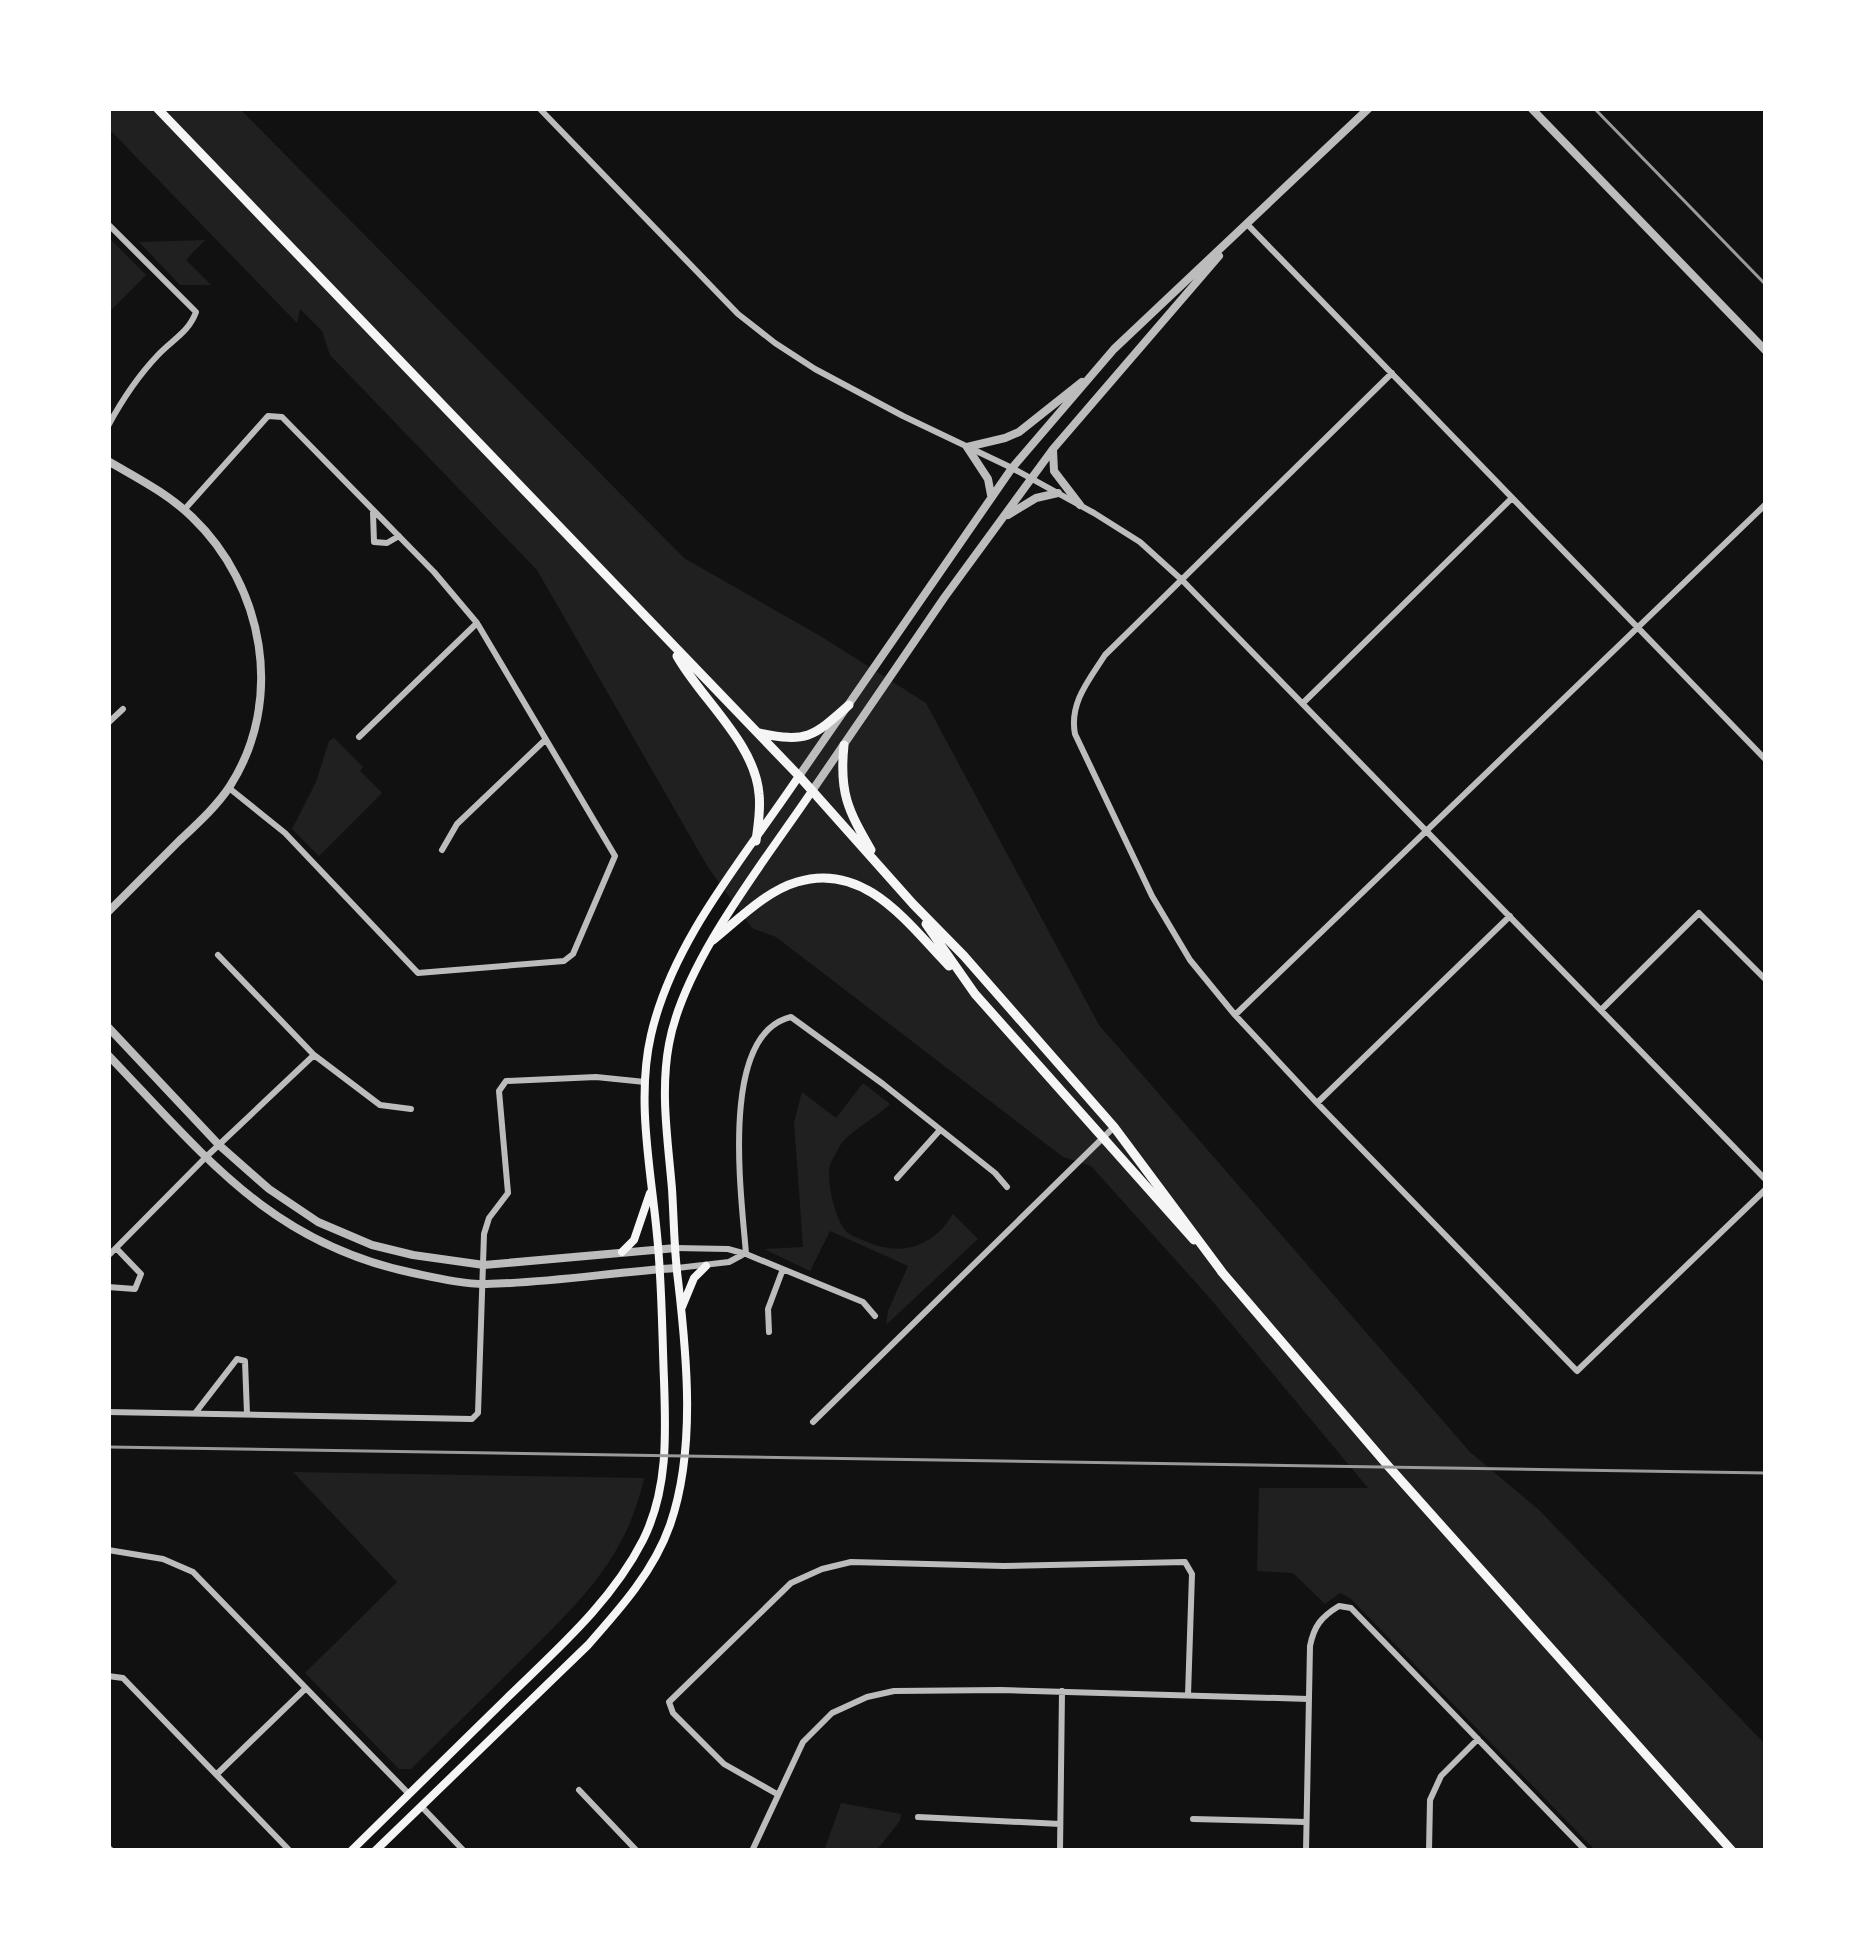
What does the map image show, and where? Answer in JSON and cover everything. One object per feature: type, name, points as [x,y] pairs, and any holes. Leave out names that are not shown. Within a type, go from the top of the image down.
[{"type":"main road","points":[[157,108],[800,776],[1114,1127],[1222,1272]]},
{"type":"main road","points":[[671,646],[749,759],[759,792],[756,842]]},
{"type":"main road","points":[[759,734],[803,739],[849,705]]},
{"type":"main road","points":[[844,745],[842,788],[883,871]]},
{"type":"main road","points":[[351,1851],[577,1630],[644,1539],[658,1500],[665,1456],[658,1249],[645,1082],[650,1039],[676,965],[710,904],[800,776]]},
{"type":"main road","points":[[375,1851],[618,1612],[671,1524],[686,1456],[682,1309],[664,1083],[669,1041],[694,972],[812,790]]},
{"type":"main road","points":[[713,940],[795,882],[845,879],[866,887],[892,907],[975,994],[1732,1851]]},
{"type":"main road","points":[[913,904],[975,994]]},
{"type":"main road","points":[[622,1252],[634,1240],[652,1186]]},
{"type":"main road","points":[[682,1309],[694,1278],[706,1267]]},
{"type":"street","points":[[538,108],[738,314],[775,343],[847,386],[1031,478],[1140,542],[1766,1180]]},
{"type":"street","points":[[800,776],[1012,468],[1090,376],[1142,321],[1369,108]]},
{"type":"street","points":[[1531,108],[1766,351]]},
{"type":"street","points":[[108,224],[196,312],[191,325],[125,393],[108,427]]},
{"type":"street","points":[[1247,224],[1766,760]]},
{"type":"street","points":[[812,790],[1053,448],[1247,224]]},
{"type":"street","points":[[1392,374],[1105,655],[1078,698],[1072,716],[1075,734],[1152,896],[1190,960],[1317,1103],[1577,1371],[1766,1189]]},
{"type":"street","points":[[968,447],[1019,432],[1090,376]]},
{"type":"street","points":[[184,510],[268,416],[283,416],[477,623],[615,856],[573,954],[564,961],[418,973],[285,833],[229,788]]},
{"type":"street","points":[[968,447],[988,479],[992,496]]},
{"type":"street","points":[[1053,448],[1054,471],[1080,505]]},
{"type":"street","points":[[108,461],[184,510],[223,552],[243,587],[262,655],[256,725],[229,788],[110,907]]},
{"type":"street","points":[[1001,519],[1036,498],[1058,493]]},
{"type":"street","points":[[1303,704],[1512,498]]},
{"type":"street","points":[[1235,1015],[1766,503]]},
{"type":"street","points":[[373,509],[374,542],[387,543],[399,536]]},
{"type":"street","points":[[359,737],[477,623]]},
{"type":"street","points":[[108,723],[123,709]]},
{"type":"street","points":[[442,850],[457,824],[544,740]]},
{"type":"street","points":[[1601,1010],[1700,913],[1766,980]]},
{"type":"street","points":[[1317,1103],[1510,916]]},
{"type":"street","points":[[218,955],[314,1055],[380,1105],[411,1109]]},
{"type":"street","points":[[746,1254],[738,1134],[741,1095],[748,1067],[776,1020],[791,1017],[1007,1187]]},
{"type":"street","points":[[108,1027],[219,1144],[269,1189],[318,1222],[372,1245],[413,1256],[484,1265],[658,1249],[728,1249],[863,1302],[875,1316]]},
{"type":"street","points":[[108,1055],[258,1205],[309,1238],[362,1261],[484,1284],[706,1267],[746,1254]]},
{"type":"street","points":[[108,1256],[314,1055]]},
{"type":"street","points":[[108,1412],[472,1419],[478,1413],[484,1234],[489,1218],[508,1193],[499,1091],[506,1081],[596,1077],[645,1082]]},
{"type":"street","points":[[813,1422],[1114,1127]]},
{"type":"street","points":[[897,1178],[940,1130]]},
{"type":"street","points":[[108,1287],[135,1288],[141,1274],[116,1248]]},
{"type":"street","points":[[769,1332],[768,1310],[783,1269]]},
{"type":"street","points":[[194,1413],[237,1359],[244,1360],[247,1414]]},
{"type":"street","points":[[108,1550],[163,1559],[193,1572],[464,1851]]},
{"type":"street","points":[[777,1794],[724,1764],[673,1713],[669,1702],[791,1583],[851,1562],[1004,1566],[1185,1562],[1192,1574],[1188,1695]]},
{"type":"street","points":[[1306,1851],[1310,1646],[1314,1627],[1339,1606],[1351,1608],[1586,1851]]},
{"type":"street","points":[[108,1676],[123,1678],[290,1851]]},
{"type":"street","points":[[218,1774],[306,1688]]},
{"type":"street","points":[[752,1851],[803,1742],[832,1713],[867,1697],[894,1691],[1062,1691],[1309,1699]]},
{"type":"street","points":[[1060,1851],[1062,1691]]},
{"type":"street","points":[[1429,1851],[1430,1800],[1441,1776],[1478,1739]]},
{"type":"street","points":[[579,1790],[637,1851]]},
{"type":"street","points":[[918,1817],[1060,1824]]},
{"type":"street","points":[[1193,1819],[1305,1822]]},
{"type":"shaded area","points":[[108,108],[239,108],[684,558],[926,703],[1099,1025],[1470,1452],[1539,1510],[1766,1745],[1766,1851],[1596,1851],[1350,1598],[1340,1593],[1325,1604],[1293,1573],[1257,1571],[1259,1488],[1368,1488],[1208,1296],[1091,1166],[1063,1157],[776,937],[752,928],[709,869],[537,570],[330,355],[322,331],[300,309],[297,323],[108,128]]},
{"type":"shaded area","points":[[108,237],[146,275],[108,313]]},
{"type":"shaded area","points":[[205,240],[186,260],[211,285],[180,285],[139,242]]},
{"type":"shaded area","points":[[334,738],[382,793],[319,856],[292,829]]},
{"type":"shaded area","points":[[863,1083],[890,1104],[844,1141],[830,1165],[831,1195],[844,1228],[878,1246],[903,1248],[925,1242],[953,1214],[978,1239],[886,1325],[908,1266],[830,1231],[810,1271],[764,1249],[803,1247],[794,1122],[802,1092],[836,1118]]},
{"type":"shaded area","points":[[293,1472],[644,1478],[625,1534],[595,1581],[411,1769],[399,1769],[305,1673],[397,1582]]},
{"type":"shaded area","points":[[841,1803],[901,1814],[900,1821],[876,1851],[824,1851]]},
{"type":"railway","points":[[1594,108],[1766,285]]},
{"type":"railway","points":[[108,1447],[1766,1473]]}]
